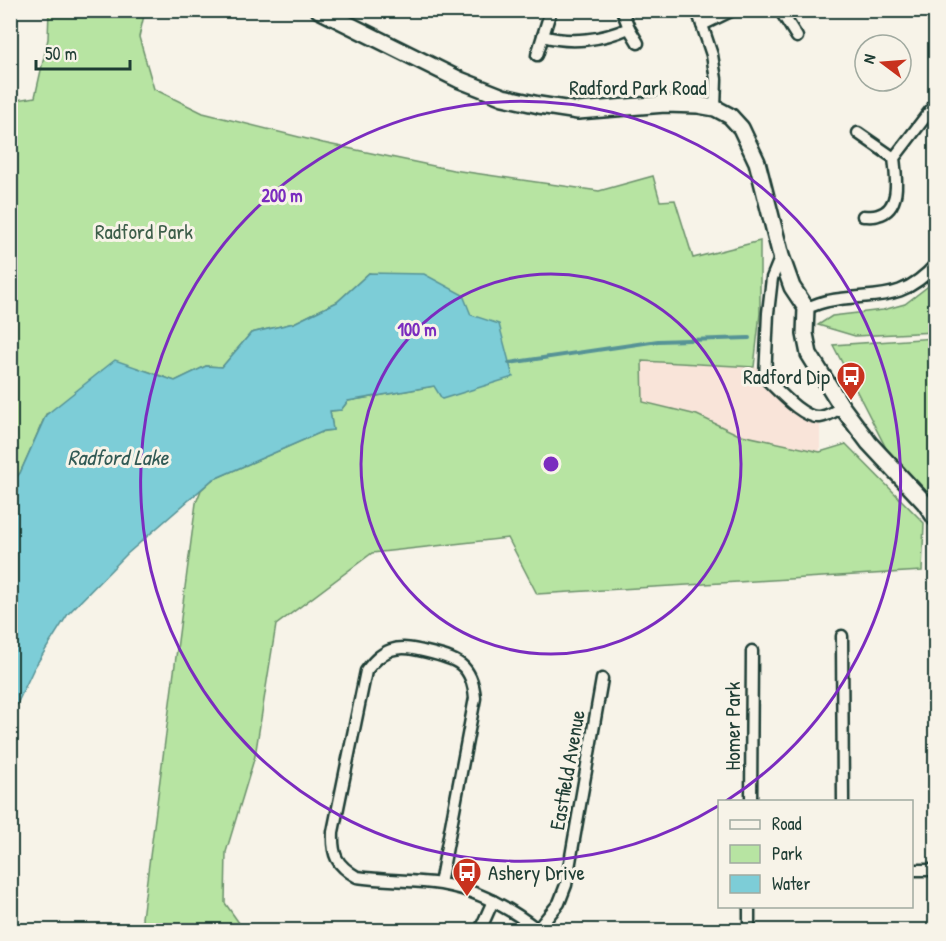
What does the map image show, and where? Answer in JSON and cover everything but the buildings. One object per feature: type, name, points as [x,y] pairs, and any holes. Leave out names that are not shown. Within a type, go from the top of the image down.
[{"type":"street","name":"Radford Park Road","points":[[319,10],[460,80],[503,97],[578,111],[665,104],[698,105],[715,108],[730,116],[741,128],[757,162],[781,256],[792,287],[806,308]]},
{"type":"street","points":[[537,55],[552,10]]},
{"type":"street","points":[[622,10],[638,43]]},
{"type":"street","points":[[697,10],[712,55],[716,79],[715,108]]},
{"type":"street","points":[[702,25],[733,10]]},
{"type":"street","points":[[780,10],[797,37]]},
{"type":"street","points":[[543,36],[560,41],[574,41],[617,33],[629,28]]},
{"type":"street","points":[[863,216],[879,215],[888,210],[897,192],[894,158],[936,103]]},
{"type":"street","points":[[858,133],[894,158]]},
{"type":"street","points":[[781,256],[772,278],[765,378],[809,416],[820,417],[842,407]]},
{"type":"street","points":[[936,264],[905,289],[877,297],[827,301],[806,308],[805,334],[809,354],[842,407],[869,442],[925,503],[936,519]]},
{"type":"street","points":[[842,636],[843,800]]},
{"type":"street","points":[[440,884],[475,698],[473,682],[464,668],[452,657],[408,648],[390,650],[376,658],[366,671],[333,832],[333,848],[337,860],[357,877],[440,884],[463,889],[516,913],[537,930]]},
{"type":"street","name":"Homer Park","points":[[751,800],[752,651]]},
{"type":"street","name":"Eastfield Avenue","points":[[537,930],[559,903],[566,885],[602,679]]},
{"type":"street","points":[[913,870],[936,870]]},
{"type":"street","points":[[480,930],[493,901]]},
{"type":"street","points":[[749,908],[749,924]]},
{"type":"shaded area","points":[[642,361],[766,368],[766,379],[801,415],[820,417],[820,452],[737,434],[697,415],[643,402]]},
{"type":"green space","name":"Radford Park","points":[[49,11],[145,11],[139,37],[154,89],[203,113],[323,143],[453,170],[599,191],[653,176],[660,201],[675,200],[693,258],[760,241],[760,313],[754,367],[642,361],[643,402],[697,415],[737,434],[820,452],[846,444],[924,523],[922,571],[537,594],[508,538],[372,553],[276,625],[255,756],[226,852],[225,903],[244,930],[144,930],[142,918],[196,503],[201,490],[212,480],[324,431],[333,430],[330,411],[341,410],[348,401],[434,386],[470,315],[369,273],[337,302],[294,323],[251,333],[222,367],[206,366],[175,381],[147,371],[46,414],[20,473],[11,484],[11,101],[35,97],[48,39]]},
{"type":"green space","points":[[935,281],[935,332],[855,336],[818,325],[832,316],[883,310],[905,304]]},
{"type":"green space","points":[[935,338],[935,517],[886,448],[833,345]]},
{"type":"water","name":"Radford Lake","points":[[369,273],[424,274],[463,295],[471,315],[499,324],[513,377],[442,399],[434,386],[348,401],[341,410],[330,411],[333,430],[324,431],[212,480],[127,554],[68,614],[34,668],[11,717],[11,484],[20,473],[46,415],[115,360],[175,381],[206,366],[222,367],[251,333],[294,323],[337,302]]},
{"type":"waterway","points":[[509,363],[658,341],[749,338]]},
{"type":"place","name":"Radford Dip","points":[[851,402]]},
{"type":"place","name":"Ashery Drive","points":[[467,898]]}]
